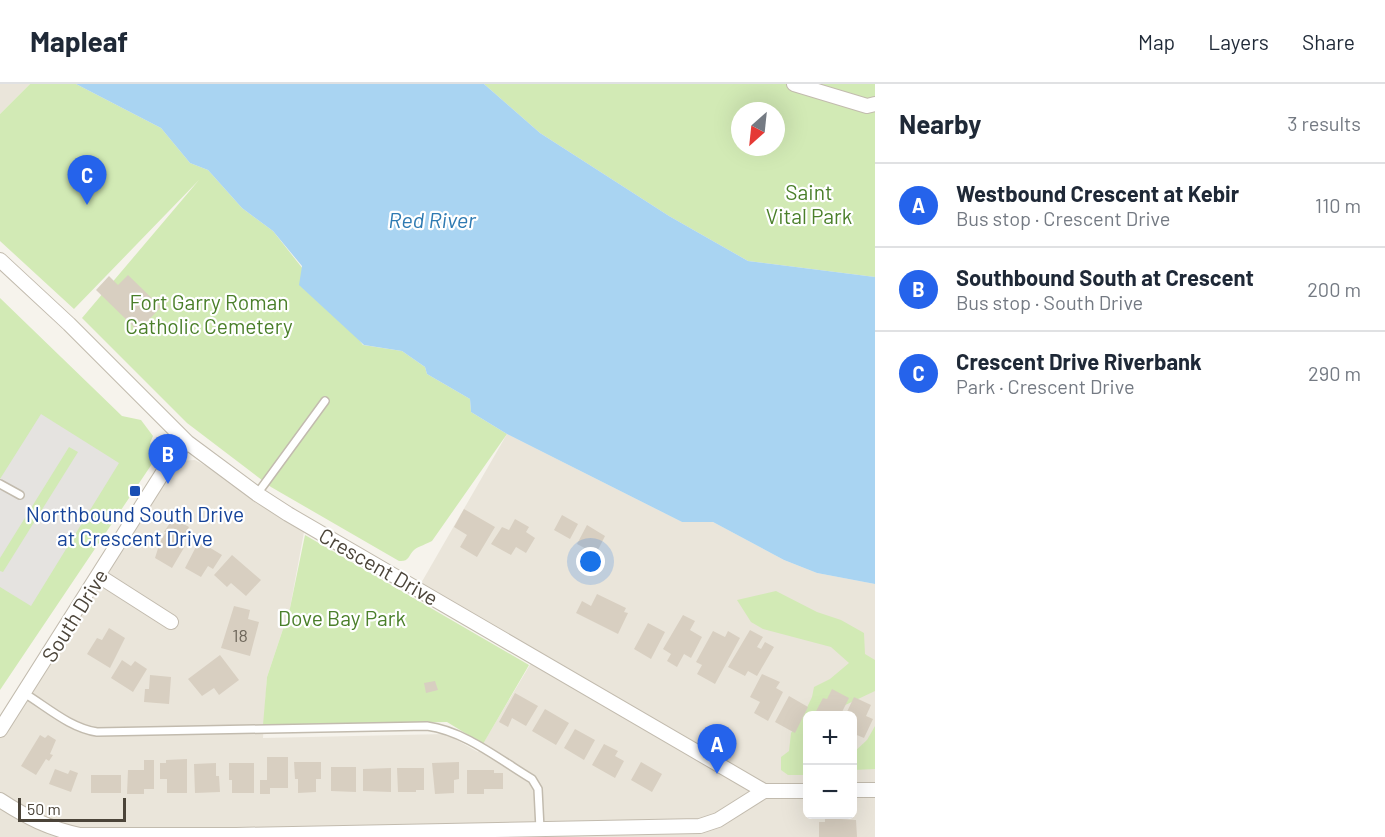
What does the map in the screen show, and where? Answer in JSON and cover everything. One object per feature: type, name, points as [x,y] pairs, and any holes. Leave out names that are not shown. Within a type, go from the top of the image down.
[{"type":"street","points":[[794,84],[867,106],[875,104]]},
{"type":"street","name":"Crescent Drive","points":[[1,263],[69,324],[187,441],[257,494],[764,791]]},
{"type":"street","name":"South Drive","points":[[0,730],[174,455],[187,441]]},
{"type":"street","points":[[99,576],[171,622]]},
{"type":"street","points":[[857,790],[875,790]]},
{"type":"street","points":[[0,800],[26,818],[59,831],[80,835],[223,836],[700,826],[718,820],[764,791],[803,791]]},
{"type":"lane","points":[[257,494],[325,401]]},
{"type":"lane","points":[[0,484],[20,495]]},
{"type":"lane","points":[[24,693],[74,725],[97,732],[427,726],[440,728],[459,735],[532,780],[538,789],[540,829]]},
{"type":"shaded area","points":[[0,84],[30,84],[0,114]]},
{"type":"shaded area","points":[[41,414],[119,463],[31,606],[0,587],[0,571],[3,572],[78,452],[69,447],[0,558],[0,479]]},
{"type":"shaded area","points":[[507,434],[682,522],[713,522],[784,560],[817,573],[875,584],[875,837],[0,837],[0,730],[99,576],[180,461],[195,460],[257,494],[304,532],[290,608],[267,677],[263,738],[446,734],[478,752],[534,658],[420,585]]},
{"type":"green space","name":"Fort Garry Roman Catholic Cemetery","points":[[30,84],[76,84],[161,128],[190,163],[208,170],[242,208],[273,231],[363,345],[402,351],[425,367],[427,374],[470,399],[471,412],[507,434],[432,541],[414,550],[407,560],[399,561],[271,487],[187,423],[82,318],[199,180],[74,309],[0,241],[0,114]]},
{"type":"green space","name":"Saint Vital Park","points":[[484,84],[875,84],[875,277],[748,261],[669,216],[540,133]]},
{"type":"green space","points":[[0,298],[122,416],[141,420],[153,436],[150,443],[160,452],[0,690]]},
{"type":"green space","name":"Dove Bay Park","points":[[305,535],[529,665],[483,744],[447,722],[263,725],[267,677],[290,608]]},
{"type":"green space","points":[[776,591],[817,612],[841,620],[864,633],[865,654],[875,660],[875,691],[835,711],[805,711],[814,687],[830,679],[849,663],[831,647],[763,629],[751,622],[737,600]]},
{"type":"green space","points":[[803,716],[803,775],[788,775],[781,770],[781,757],[789,751],[791,733]]},
{"type":"green space","points":[[875,726],[875,769],[857,770],[857,749],[867,740]]},
{"type":"water","name":"Red River","points":[[76,84],[484,84],[540,133],[669,216],[748,261],[875,277],[875,584],[817,573],[784,560],[713,522],[682,522],[507,434],[471,412],[470,399],[427,374],[425,367],[402,351],[364,345],[299,285],[302,266],[273,231],[242,208],[208,170],[190,163],[161,128]]},
{"type":"building","points":[[128,275],[161,307],[138,331],[96,290],[109,276],[118,285]]},
{"type":"building","points":[[464,509],[495,527],[477,557],[460,547],[467,535],[454,527]]},
{"type":"building","points":[[562,515],[578,524],[570,539],[554,530]]},
{"type":"building","points":[[173,518],[189,527],[181,540],[181,544],[185,546],[172,568],[155,558],[166,532],[164,532]]},
{"type":"building","points":[[515,519],[529,527],[526,532],[535,538],[526,553],[516,547],[511,555],[491,544],[502,527],[509,530]]},
{"type":"building","points":[[587,525],[605,536],[596,554],[577,544]]},
{"type":"building","points":[[199,541],[222,555],[213,569],[208,566],[201,577],[185,568]]},
{"type":"building","points":[[232,555],[261,580],[246,596],[231,583],[227,587],[214,575]]},
{"type":"building","points":[[597,594],[626,608],[624,612],[628,613],[618,634],[576,613],[582,601],[591,606]]},
{"type":"building","points":[[234,606],[250,610],[248,619],[259,622],[250,656],[221,648]]},
{"type":"building","points":[[683,615],[695,621],[690,630],[702,637],[691,658],[684,654],[677,667],[667,661],[671,654],[663,649]]},
{"type":"building","points":[[648,623],[665,632],[651,659],[634,649]]},
{"type":"building","points":[[109,628],[125,638],[110,668],[87,654],[97,638],[102,640]]},
{"type":"building","points":[[750,630],[763,637],[757,647],[761,649],[765,642],[774,647],[757,676],[748,671],[745,676],[728,667]]},
{"type":"building","points":[[713,631],[725,637],[728,631],[740,638],[715,684],[697,674],[702,665],[696,662]]},
{"type":"building","points":[[220,655],[239,680],[219,695],[214,688],[202,696],[188,679]]},
{"type":"building","points":[[122,660],[131,666],[135,661],[147,669],[133,692],[111,678]]},
{"type":"building","points":[[762,674],[780,682],[776,688],[783,692],[768,721],[754,713],[760,702],[750,697]]},
{"type":"building","points":[[150,675],[171,677],[169,704],[144,702],[145,689],[149,689]]},
{"type":"building","points":[[435,681],[438,690],[426,693],[424,683]]},
{"type":"building","points":[[832,689],[849,698],[842,711],[816,711],[823,698],[827,699]]},
{"type":"building","points":[[515,693],[538,706],[526,726],[512,718],[508,727],[499,722]]},
{"type":"building","points":[[789,696],[808,707],[806,711],[803,711],[803,717],[795,733],[775,722]]},
{"type":"building","points":[[854,697],[871,705],[866,716],[873,719],[864,738],[857,735],[857,711],[847,711]]},
{"type":"building","points":[[545,709],[569,723],[556,745],[532,731]]},
{"type":"building","points":[[575,729],[595,740],[584,760],[564,748]]},
{"type":"building","points":[[40,735],[45,738],[48,735],[56,740],[50,754],[53,755],[49,761],[46,759],[36,775],[21,766]]},
{"type":"building","points":[[604,744],[618,751],[615,756],[624,761],[615,778],[592,765]]},
{"type":"building","points":[[267,757],[288,757],[288,788],[270,788],[270,794],[260,794],[260,780],[267,780]]},
{"type":"building","points":[[187,759],[187,793],[167,793],[167,779],[160,779],[160,763],[166,763],[166,760]]},
{"type":"building","points":[[144,760],[154,760],[154,789],[144,789],[144,794],[127,794],[128,770],[144,770]]},
{"type":"building","points":[[294,762],[321,762],[321,779],[316,779],[316,792],[298,793]]},
{"type":"building","points":[[459,762],[459,779],[454,780],[454,793],[435,794],[432,763]]},
{"type":"building","points":[[641,762],[662,774],[652,792],[631,780]]},
{"type":"building","points":[[216,763],[220,792],[195,793],[194,764]]},
{"type":"building","points":[[229,763],[254,763],[254,793],[232,793]]},
{"type":"building","points":[[331,767],[356,767],[356,792],[331,791]]},
{"type":"building","points":[[391,768],[391,792],[363,791],[363,769]]},
{"type":"building","points":[[397,768],[424,768],[424,790],[398,792]]},
{"type":"building","points":[[55,769],[68,774],[70,770],[78,773],[71,792],[49,784]]},
{"type":"building","points":[[467,770],[494,770],[494,773],[503,773],[503,789],[484,789],[484,794],[467,794]]},
{"type":"building","points":[[91,775],[121,775],[121,793],[91,793]]},
{"type":"building","points":[[825,819],[856,820],[857,837],[819,837],[819,822],[825,822]]},
{"type":"place","name":"Crescent Drive Riverbank","points":[[87,205]]},
{"type":"place","name":"Southbound South at Crescent","points":[[168,484]]},
{"type":"place","name":"Northbound South Drive at Crescent Drive","points":[[135,491]]},
{"type":"place","name":"Westbound Crescent at Kebir","points":[[717,774]]}]
